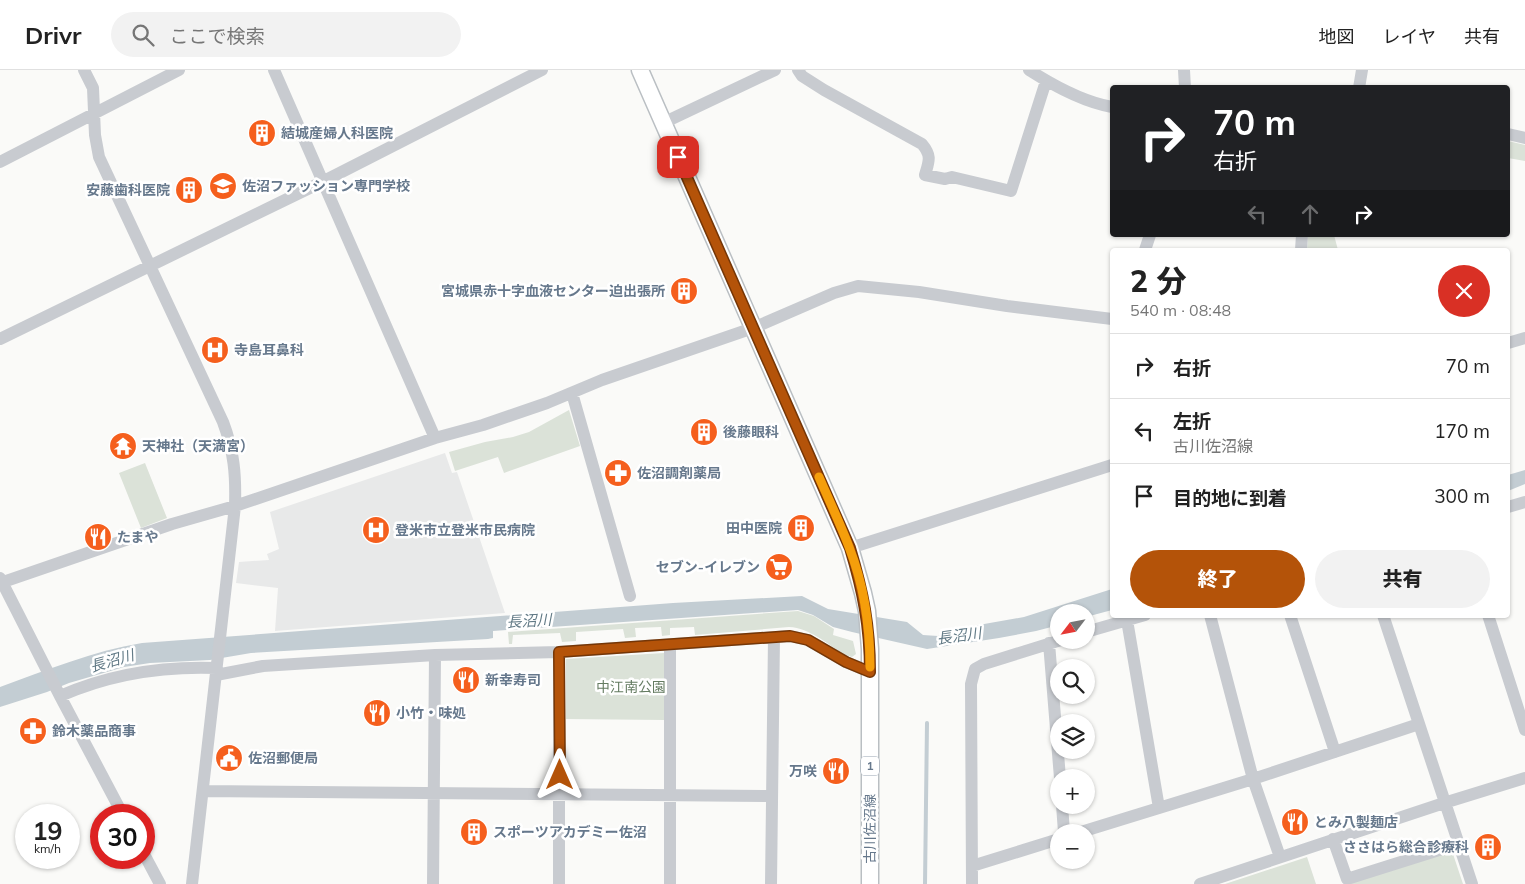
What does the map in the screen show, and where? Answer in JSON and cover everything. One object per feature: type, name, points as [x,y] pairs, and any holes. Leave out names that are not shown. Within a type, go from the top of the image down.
[{"type":"main road","name":"古川佐沼線","points":[[640,70],[850,548],[861,584],[870,649],[870,884]]},
{"type":"street","points":[[84,70],[93,88],[95,135],[100,157],[223,422],[229,439],[235,468],[235,506],[192,884]]},
{"type":"street","points":[[0,162],[179,70]]},
{"type":"street","points":[[274,70],[435,438]]},
{"type":"street","points":[[0,339],[322,182],[542,70]]},
{"type":"street","points":[[663,123],[775,70]]},
{"type":"street","points":[[798,70],[802,76],[824,90],[922,144],[928,151],[930,158],[926,175],[945,178],[952,177],[1010,191],[1046,81]]},
{"type":"street","points":[[1029,70],[1046,81],[1084,99],[1110,106]]},
{"type":"street","points":[[1184,70],[1185,85]]},
{"type":"street","points":[[1360,85],[1362,70]]},
{"type":"street","points":[[1510,134],[1525,138]]},
{"type":"street","points":[[117,804],[1,581],[547,403],[602,380],[754,328],[834,293],[858,286],[919,292],[1110,320]]},
{"type":"street","points":[[1510,342],[1525,338]]},
{"type":"street","points":[[572,393],[630,596]]},
{"type":"street","points":[[850,548],[1110,465]]},
{"type":"street","points":[[1510,506],[1525,502]]},
{"type":"street","points":[[1095,629],[1134,618]]},
{"type":"street","points":[[1211,618],[1253,779],[1280,857]]},
{"type":"street","points":[[1291,618],[1335,752]]},
{"type":"street","points":[[1384,618],[1472,884]]},
{"type":"street","points":[[1489,618],[1525,730]]},
{"type":"street","points":[[1127,620],[1159,808]]},
{"type":"street","points":[[59,694],[134,674],[188,667],[217,669],[435,655],[559,652],[774,636],[790,636],[808,640],[846,662],[870,672]]},
{"type":"street","points":[[771,884],[774,636]]},
{"type":"street","points":[[972,884],[971,684],[975,669],[984,664],[1050,644]]},
{"type":"street","points":[[670,645],[670,884]]},
{"type":"street","points":[[1055,649],[1060,769]]},
{"type":"street","points":[[559,652],[559,884]]},
{"type":"street","points":[[433,884],[435,655]]},
{"type":"street","points":[[1095,827],[1253,779],[1419,724]]},
{"type":"street","points":[[1200,884],[1333,839],[1525,778]]},
{"type":"street","points":[[203,791],[771,796]]},
{"type":"street","points":[[1333,839],[1347,879],[1458,844]]},
{"type":"street","points":[[972,866],[1050,842]]},
{"type":"street","points":[[152,869],[160,884]]},
{"type":"shaded area","name":"登米市立登米市民病院","points":[[445,453],[452,473],[457,472],[505,613],[275,631],[278,588],[236,583],[239,562],[269,560],[267,554],[279,549],[270,512]]},
{"type":"green space","points":[[1510,141],[1525,145],[1525,161],[1510,158]]},
{"type":"green space","points":[[1308,237],[1335,237],[1337,248],[1307,248]]},
{"type":"green space","points":[[569,410],[580,446],[504,473],[498,457],[455,471],[449,452],[529,432]]},
{"type":"green space","points":[[145,463],[167,518],[141,528],[119,473]]},
{"type":"green space","points":[[798,611],[814,616],[834,629],[833,635],[853,641],[856,654],[852,657],[845,655],[811,633],[789,627],[695,635],[694,627],[670,628],[670,635],[662,636],[661,627],[635,628],[636,637],[625,638],[623,629],[576,632],[576,641],[562,642],[560,633],[513,635],[512,644],[509,644],[508,632]]},
{"type":"green space","name":"中江南公園","points":[[664,653],[664,720],[566,719],[566,659]]},
{"type":"green space","points":[[1448,851],[1453,854],[1463,884],[1345,884]]},
{"type":"green space","points":[[1307,857],[1316,884],[1225,884]]},
{"type":"water","points":[[1525,470],[1525,484],[1510,490],[1510,474]]},
{"type":"water","points":[[1110,590],[1110,611],[1095,615],[1095,604],[1065,604]]},
{"type":"water","name":"長沼川","points":[[802,596],[828,609],[907,622],[923,635],[938,636],[956,629],[1024,617],[1050,609],[1050,627],[999,638],[927,649],[833,627],[813,615],[798,610],[493,631],[493,638],[488,639],[251,653],[210,660],[150,663],[124,667],[69,683],[0,707],[0,687],[88,656],[142,643],[673,603]]},
{"type":"waterway","points":[[925,884],[927,723]]},
{"type":"slow traffic","points":[[819,477],[850,548],[863,593],[870,649],[870,667]]},
{"type":"place","name":"結城産婦人科医院","points":[[262,133]]},
{"type":"place","name":"佐沼ファッション専門学校","points":[[223,186]]},
{"type":"place","name":"安藤歯科医院","points":[[189,190]]},
{"type":"place","name":"宮城県赤十字血液センター迫出張所","points":[[684,291]]},
{"type":"place","name":"寺島耳鼻科","points":[[215,350]]},
{"type":"place","name":"後藤眼科","points":[[704,432]]},
{"type":"place","name":"天神社（天満宮）","points":[[123,446]]},
{"type":"place","name":"佐沼調剤薬局","points":[[618,473]]},
{"type":"place","name":"田中医院","points":[[801,528]]},
{"type":"place","name":"登米市立登米市民病院","points":[[376,530]]},
{"type":"place","name":"たまや","points":[[98,537]]},
{"type":"place","name":"セブン-イレブン","points":[[779,567]]},
{"type":"place","name":"新幸寿司","points":[[466,680]]},
{"type":"place","name":"小竹・味処","points":[[377,713]]},
{"type":"place","name":"鈴木薬品商事","points":[[33,731]]},
{"type":"place","name":"佐沼郵便局","points":[[229,758]]},
{"type":"place","name":"万咲","points":[[836,771]]},
{"type":"place","name":"とみ八製麺店","points":[[1295,822]]},
{"type":"place","name":"スポーツアカデミー佐沼","points":[[474,832]]},
{"type":"place","name":"ささはら総合診療科","points":[[1488,847]]},
{"type":"route","points":[[560,775],[559,652],[790,636],[808,640],[846,662],[870,672],[870,649],[866,611],[863,593],[850,548],[678,157]]}]
